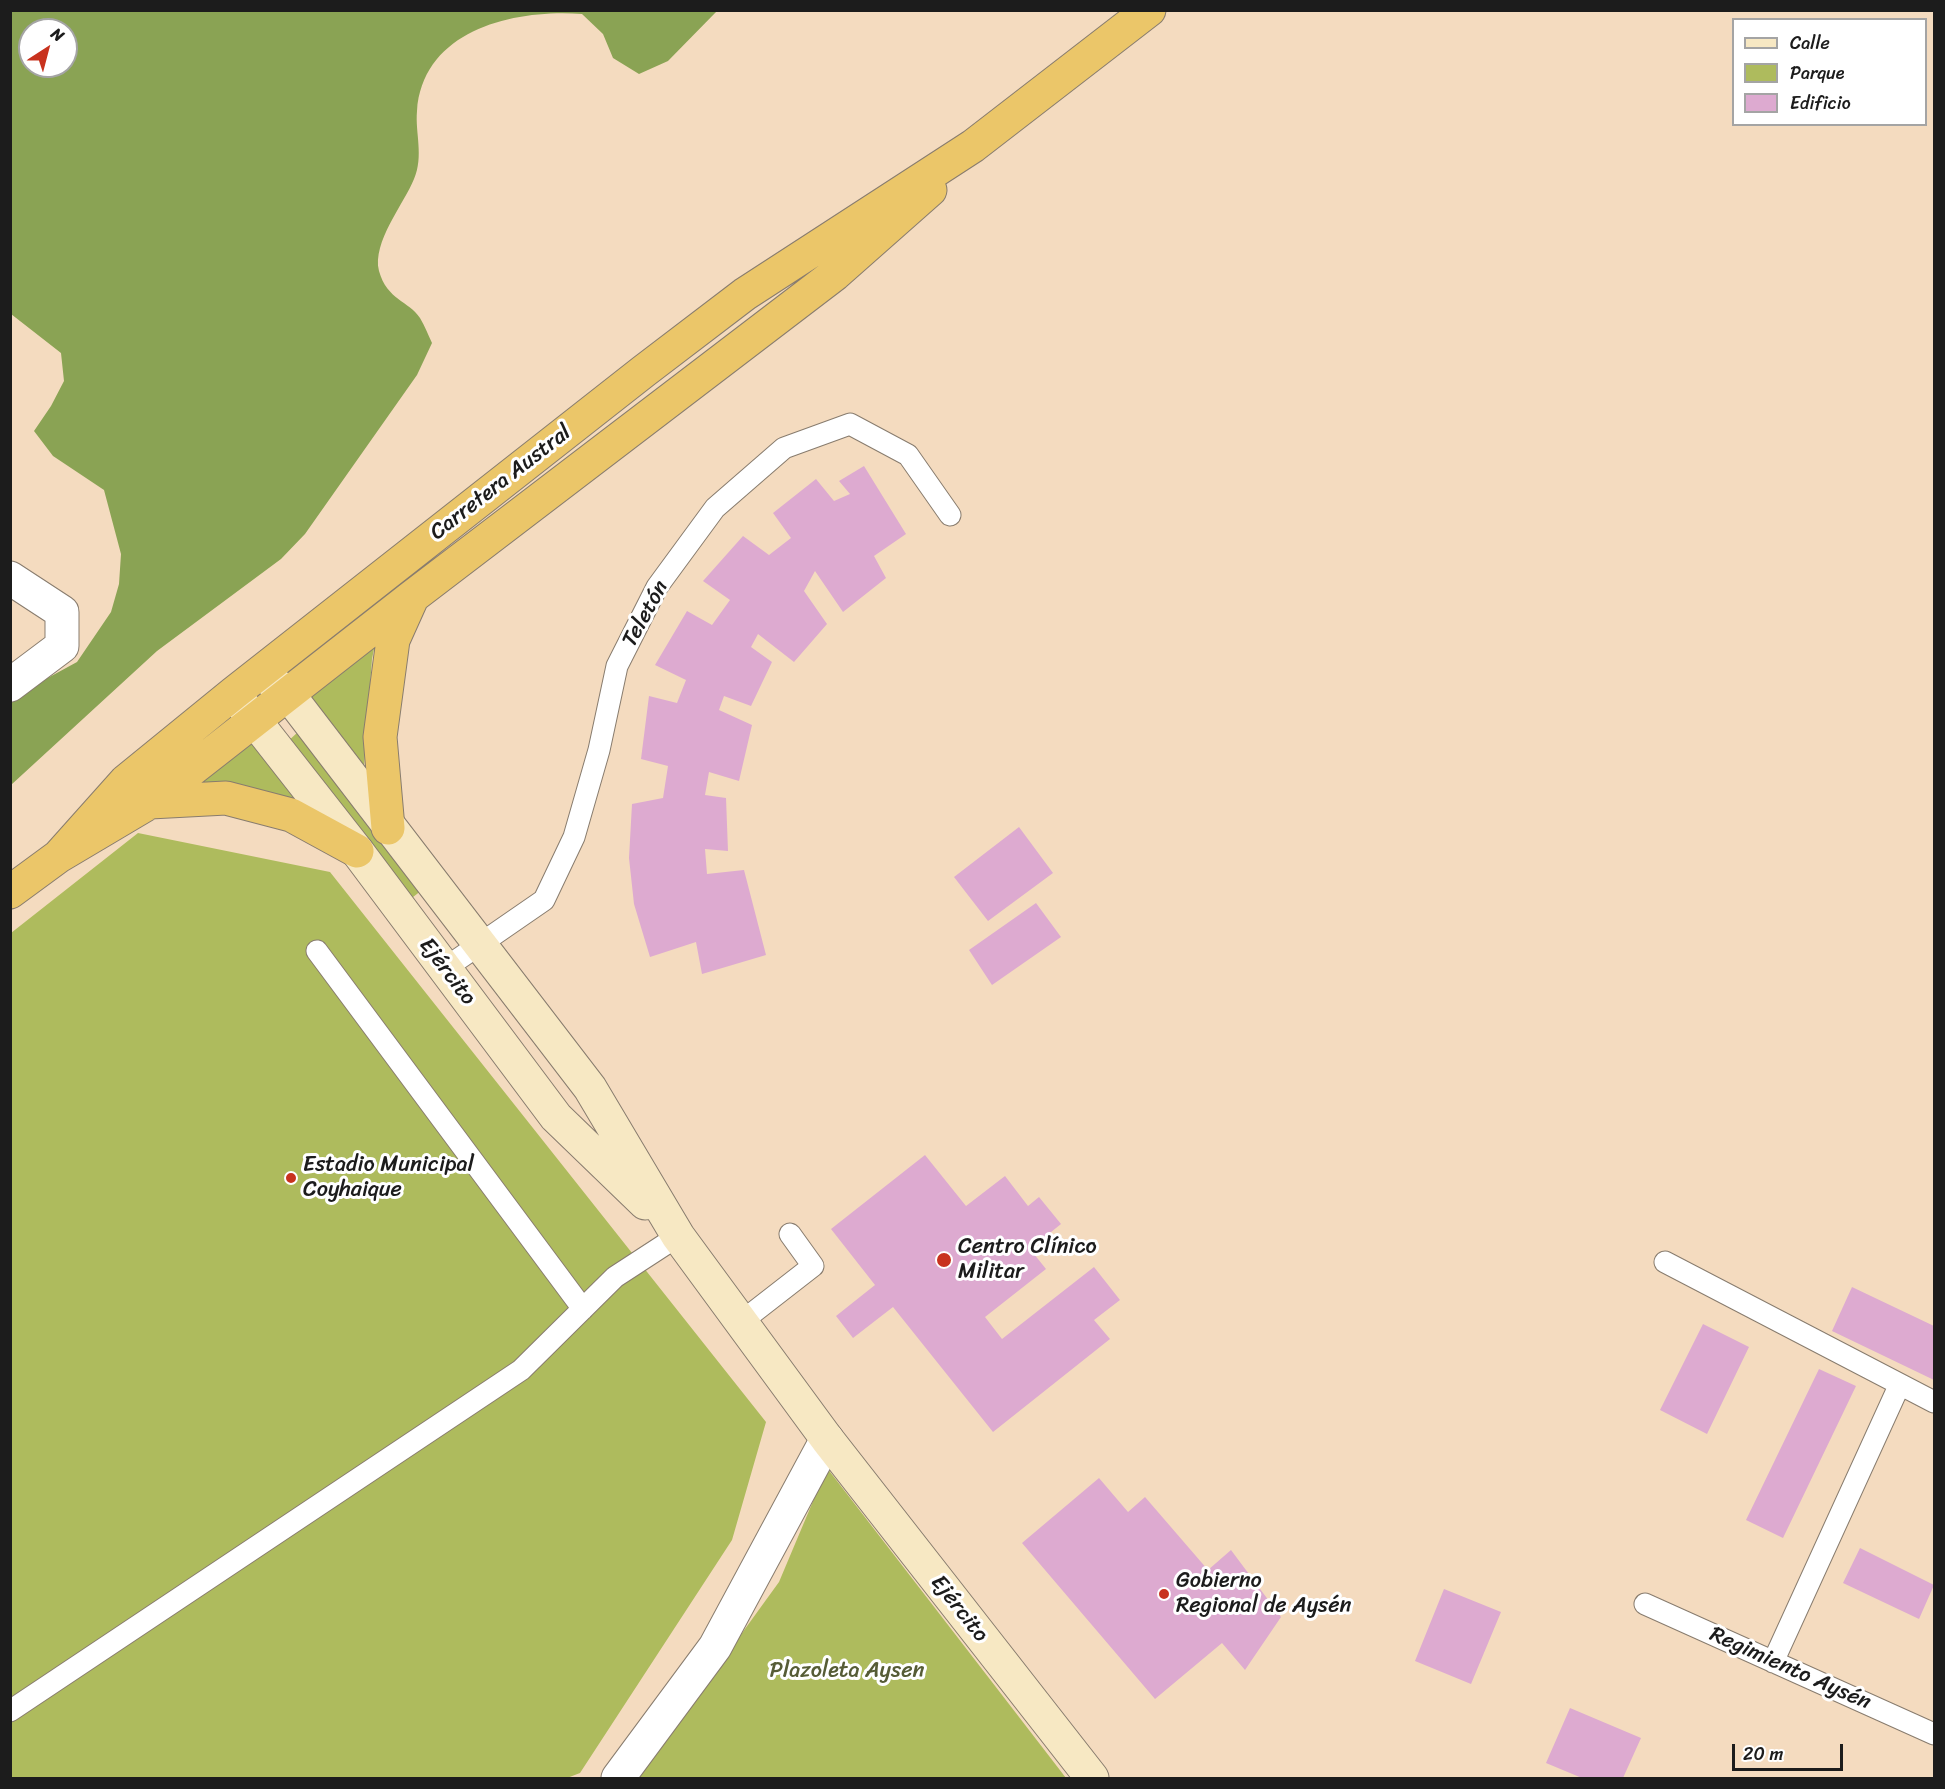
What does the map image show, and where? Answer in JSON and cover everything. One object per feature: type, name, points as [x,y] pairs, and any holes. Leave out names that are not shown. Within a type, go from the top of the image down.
[{"type":"highway","name":"Carretera Austral","points":[[59,856],[126,781],[234,693],[644,371],[745,294],[973,146],[1149,10]]},
{"type":"highway","name":"Carretera Austral","points":[[10,892],[59,856],[150,802],[412,597],[835,274],[907,212],[973,146]]},
{"type":"highway","points":[[388,828],[380,737],[393,640],[412,597]]},
{"type":"highway","points":[[150,802],[226,798],[291,815],[357,851]]},
{"type":"street","points":[[10,578],[62,612],[62,646],[10,685]]},
{"type":"street","name":"Ejército","points":[[261,673],[288,694],[388,828],[590,1088],[678,1236],[826,1439],[1092,1779]]},
{"type":"street","name":"Ejército","points":[[234,693],[357,851],[556,1117],[678,1236]]},
{"type":"street","points":[[618,1779],[715,1647],[826,1439]]},
{"type":"lane","name":"Teletón","points":[[444,969],[544,900],[574,837],[599,750],[617,666],[657,587],[715,508],[784,448],[850,424],[908,455],[950,515]]},
{"type":"lane","points":[[317,951],[583,1309]]},
{"type":"lane","points":[[741,1322],[813,1266],[789,1234]]},
{"type":"lane","points":[[10,1711],[521,1370],[615,1277],[678,1236]]},
{"type":"lane","points":[[1665,1262],[1899,1386],[1935,1402]]},
{"type":"lane","points":[[1773,1662],[1899,1386]]},
{"type":"lane","name":"Regimiento Aysén","points":[[1645,1604],[1935,1734]]},
{"type":"green space","points":[[11,11],[717,11],[668,61],[639,74],[613,58],[603,34],[582,14],[556,13],[502,21],[477,30],[454,43],[436,61],[423,83],[417,111],[419,153],[417,170],[384,236],[378,260],[379,271],[387,288],[415,312],[422,321],[432,343],[417,375],[305,534],[281,559],[157,651],[11,785],[11,698],[77,662],[111,612],[119,584],[121,554],[104,490],[53,456],[34,431],[64,381],[61,353],[11,314]]},
{"type":"green space","points":[[375,644],[372,659],[363,781],[305,702]]},
{"type":"green space","points":[[298,732],[422,890],[408,901],[285,744]]},
{"type":"green space","points":[[251,737],[315,816],[179,791]]},
{"type":"green space","name":"Estadio Municipal Coyhaique","points":[[138,833],[330,872],[766,1422],[732,1540],[580,1773],[567,1778],[11,1778],[11,933]]},
{"type":"green space","name":"Plazoleta Aysen","points":[[827,1468],[1066,1778],[637,1778],[779,1582]]},
{"type":"building","points":[[864,466],[906,534],[874,556],[886,578],[843,612],[815,571],[804,591],[827,624],[794,662],[758,634],[751,647],[772,662],[751,706],[724,696],[719,710],[752,725],[739,781],[709,772],[705,795],[726,798],[728,851],[705,849],[707,874],[744,870],[766,955],[702,974],[696,942],[650,957],[634,904],[629,858],[632,804],[663,798],[668,766],[641,759],[649,696],[677,703],[686,680],[655,665],[687,611],[712,625],[730,600],[703,581],[743,536],[769,555],[791,538],[773,513],[816,479],[834,501],[850,494],[839,481]]},
{"type":"building","points":[[1019,827],[1053,873],[988,921],[954,877]]},
{"type":"building","points":[[1036,903],[1061,937],[992,985],[969,950]]},
{"type":"building","points":[[925,1155],[966,1206],[1005,1176],[1028,1206],[1039,1197],[1061,1224],[1030,1249],[1046,1269],[985,1317],[1002,1339],[1094,1267],[1120,1300],[1094,1320],[1110,1339],[993,1432],[893,1307],[853,1338],[836,1316],[875,1285],[831,1229]]},
{"type":"building","points":[[1852,1287],[1934,1326],[1934,1380],[1832,1331]]},
{"type":"building","points":[[1703,1324],[1749,1347],[1707,1434],[1660,1410]]},
{"type":"building","points":[[1819,1369],[1856,1386],[1783,1538],[1746,1520]]},
{"type":"building","name":"Gobierno Regional de Aysén","points":[[1099,1478],[1128,1512],[1145,1497],[1208,1570],[1231,1550],[1281,1617],[1245,1670],[1222,1643],[1155,1699],[1022,1543]]},
{"type":"building","points":[[1860,1548],[1934,1585],[1919,1619],[1843,1583]]},
{"type":"building","points":[[1444,1589],[1501,1612],[1471,1684],[1415,1661]]},
{"type":"building","points":[[1570,1708],[1641,1738],[1623,1778],[1582,1778],[1546,1763]]},
{"type":"place","name":"Estadio Municipal Coyhaique","points":[[291,1178]]},
{"type":"place","name":"Centro Clínico Militar","points":[[944,1260]]},
{"type":"place","name":"Gobierno Regional de Aysén","points":[[1164,1594]]}]
